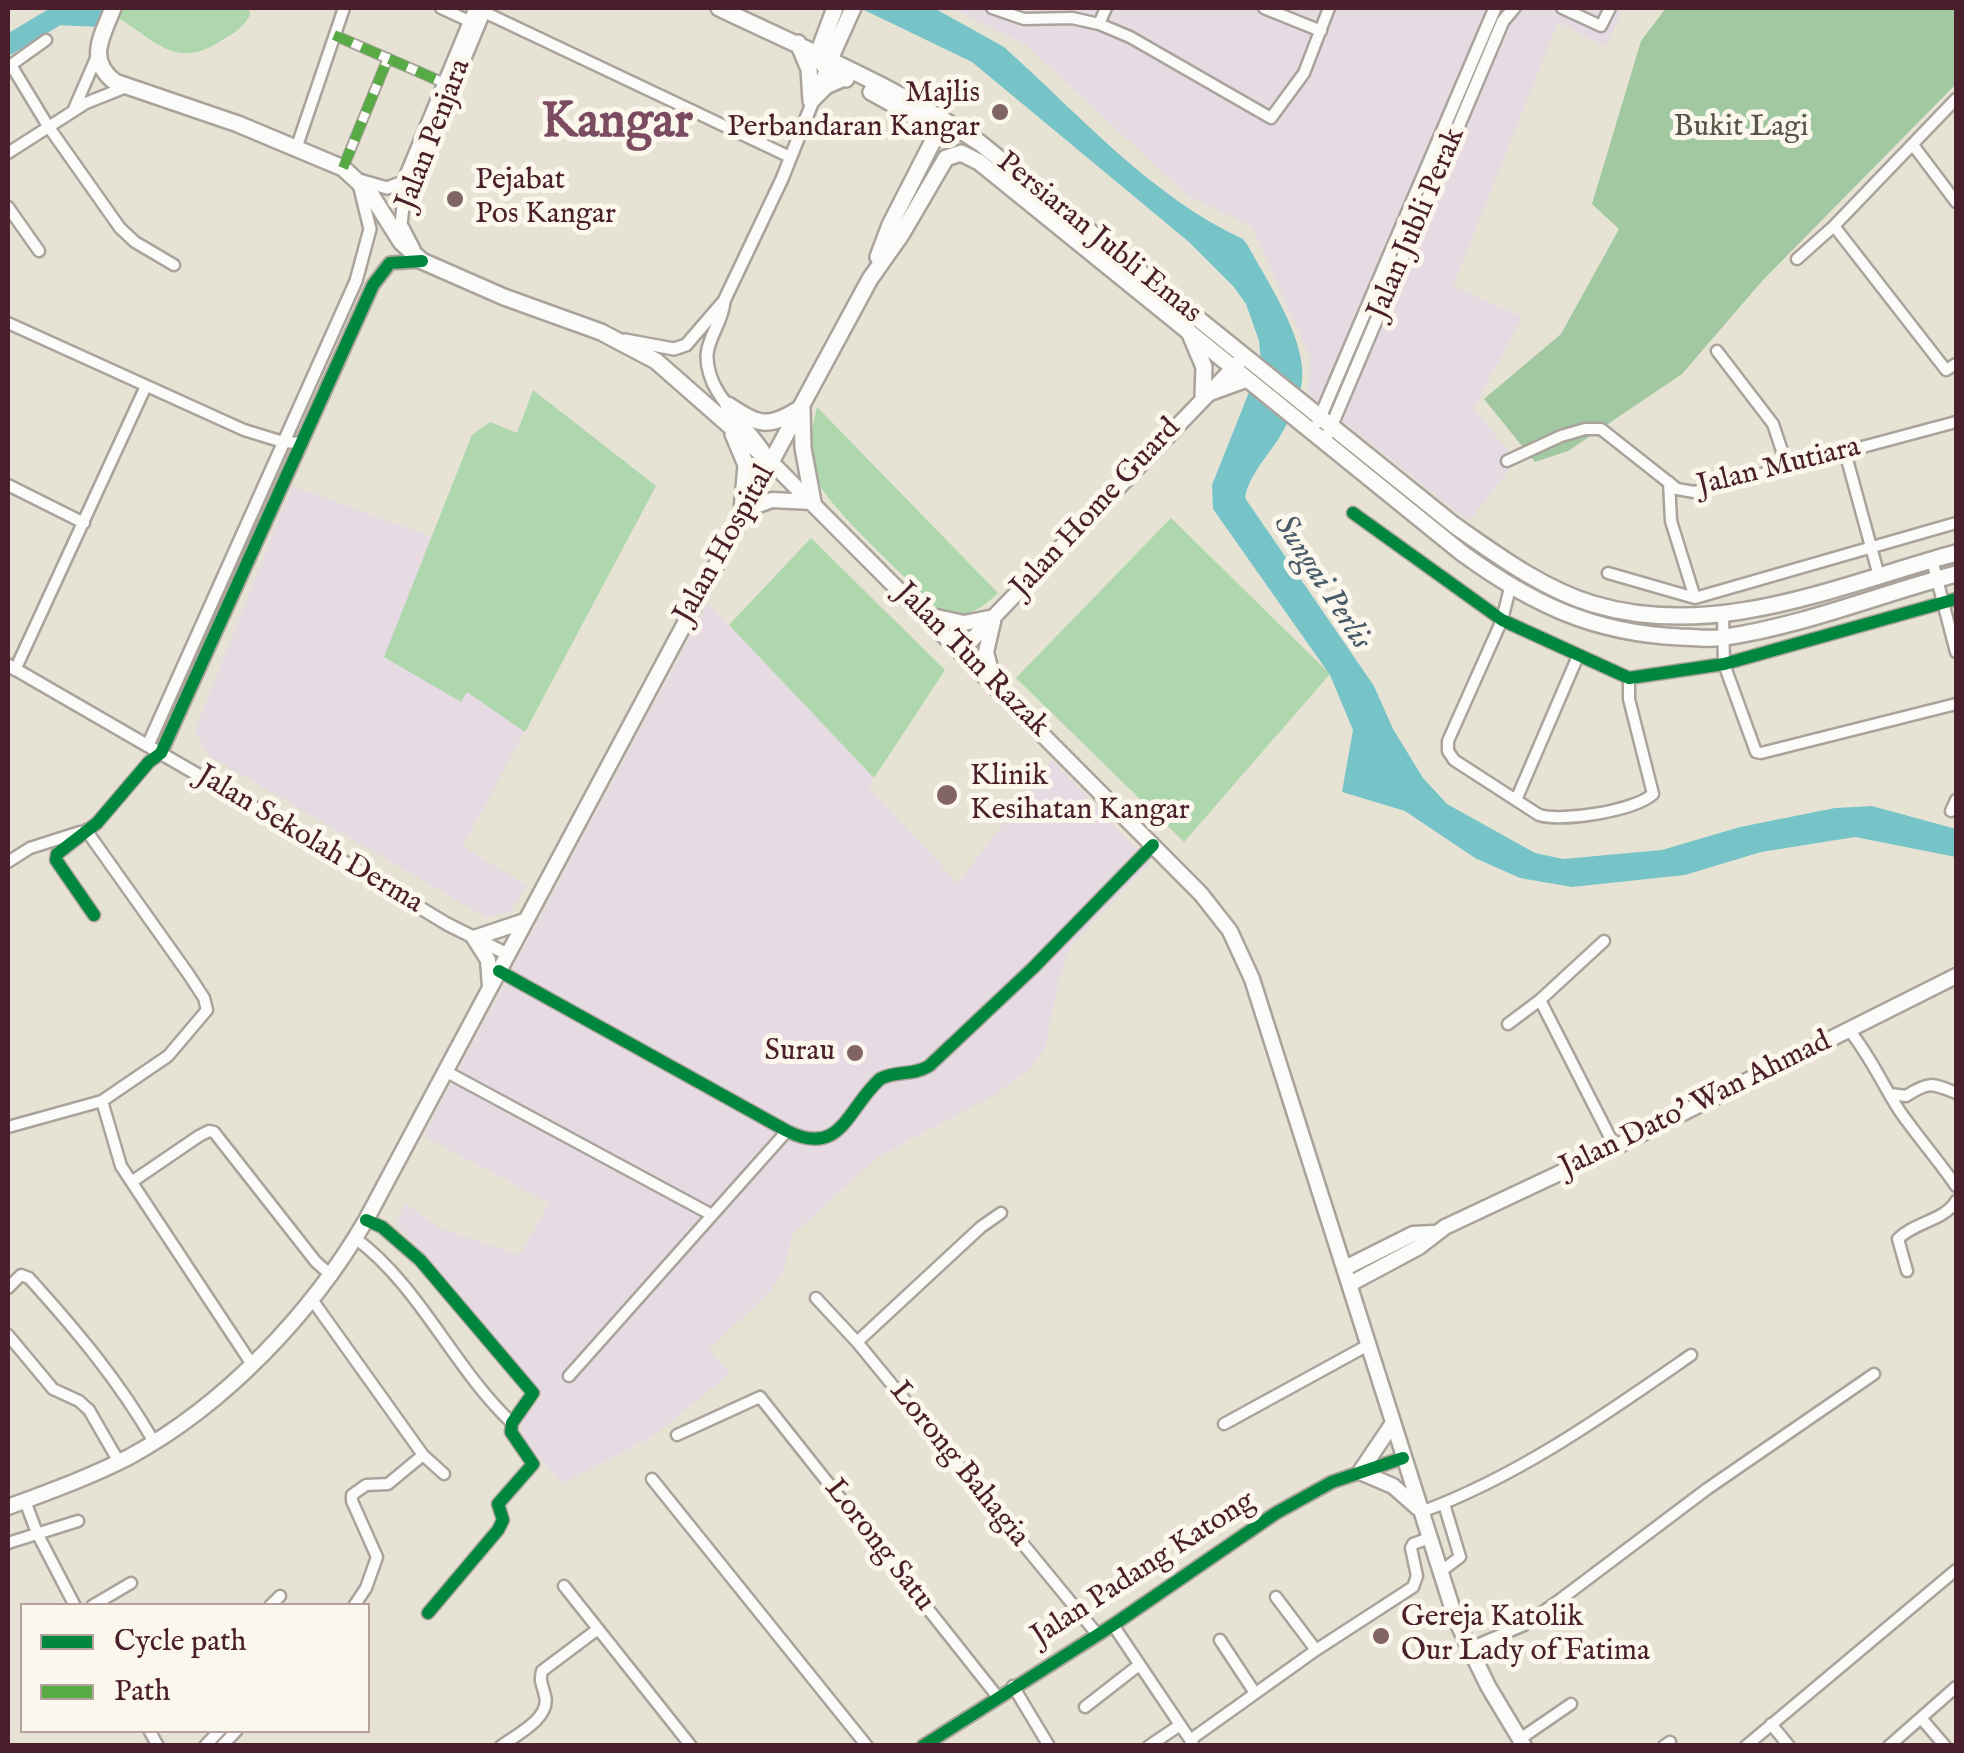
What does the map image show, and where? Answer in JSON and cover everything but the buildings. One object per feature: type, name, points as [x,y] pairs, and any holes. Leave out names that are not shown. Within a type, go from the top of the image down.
[{"type":"main road","points":[[719,8],[798,43],[925,122],[946,158]]},
{"type":"main road","points":[[824,60],[843,13]]},
{"type":"main road","points":[[843,13],[852,77]]},
{"type":"main road","points":[[109,18],[97,56],[106,76],[126,87],[238,124],[343,168],[378,204],[401,242],[422,261]]},
{"type":"main road","points":[[798,43],[809,69],[811,102]]},
{"type":"main road","points":[[811,102],[826,86],[852,77]]},
{"type":"main road","name":"Persiaran Jubli Emas","points":[[852,77],[964,132],[1189,332],[1244,367]]},
{"type":"main road","points":[[870,279],[890,225],[937,144],[936,115]]},
{"type":"main road","points":[[937,144],[964,132]]},
{"type":"main road","name":"Persiaran Jubli Emas","points":[[946,158],[960,153],[1017,183],[1244,367]]},
{"type":"main road","name":"Jalan Hospital","points":[[8,1507],[119,1462],[154,1442],[196,1412],[251,1363],[313,1301],[332,1276],[366,1220],[742,511],[870,279],[946,158]]},
{"type":"main road","name":"Jalan Tun Razak","points":[[422,261],[504,297],[614,337],[676,375],[727,413],[771,462],[1202,894],[1239,948],[1252,979],[1456,1620],[1522,1742]]},
{"type":"main road","points":[[1189,332],[1204,367],[1204,395]]},
{"type":"main road","points":[[1204,395],[1244,367],[1322,429],[1462,554],[1510,588],[1588,624],[1640,635],[1722,638],[1956,574]]},
{"type":"main road","name":"Jalan Home Guard","points":[[961,651],[1204,395]]},
{"type":"main road","points":[[802,408],[803,448],[813,502],[772,500],[742,511],[746,486],[744,455],[727,413],[763,424],[778,422],[802,408]]},
{"type":"main road","points":[[1322,429],[1465,532],[1558,589],[1593,604],[1642,614],[1699,618],[1742,613],[1956,553]]},
{"type":"main road","points":[[926,614],[964,623],[995,617]]},
{"type":"main road","points":[[995,617],[986,652],[1002,693]]},
{"type":"main road","points":[[490,988],[488,960],[474,938],[525,921]]},
{"type":"main road","name":"Jalan Dato' Wan Ahmad","points":[[1433,1233],[1615,1147],[1956,976]]},
{"type":"main road","points":[[1345,1268],[1412,1234],[1433,1233]]},
{"type":"main road","points":[[1350,1284],[1418,1247],[1433,1233]]},
{"type":"main road","points":[[1393,1424],[1360,1472],[1394,1486],[1422,1512]]},
{"type":"street","points":[[296,149],[344,8]]},
{"type":"street","points":[[441,8],[469,20]]},
{"type":"street","points":[[995,8],[1024,20],[1072,18],[1099,24],[1130,37],[1270,118],[1304,73],[1329,8]]},
{"type":"street","points":[[1099,24],[1106,8]]},
{"type":"street","points":[[1264,8],[1321,30]]},
{"type":"street","name":"Jalan Jubli Perak","points":[[1322,429],[1495,8]]},
{"type":"street","name":"Jalan Jubli Perak","points":[[1322,429],[1503,21],[1514,8]]},
{"type":"street","points":[[1562,8],[1606,16]]},
{"type":"street","points":[[1592,8],[1606,16]]},
{"type":"street","points":[[482,9],[790,157]]},
{"type":"street","name":"Jalan Penjara","points":[[148,745],[362,264],[370,229],[358,180],[388,188],[403,182],[469,20],[482,9]]},
{"type":"street","name":"Jalan Penjara","points":[[422,261],[402,224],[402,208],[482,9]]},
{"type":"street","points":[[334,35],[442,82]]},
{"type":"street","points":[[46,40],[10,65],[120,228],[174,265]]},
{"type":"street","points":[[73,110],[97,56]]},
{"type":"street","points":[[343,168],[388,58]]},
{"type":"street","points":[[614,337],[674,349],[694,338],[724,302],[790,157],[824,60]]},
{"type":"street","points":[[8,153],[73,110],[126,87]]},
{"type":"street","points":[[1797,259],[1956,99]]},
{"type":"street","points":[[1914,145],[1956,202]]},
{"type":"street","points":[[8,207],[39,251]]},
{"type":"street","points":[[1834,226],[1946,370],[1956,364]]},
{"type":"street","points":[[94,916],[56,860],[57,854],[97,823],[161,752],[378,275],[390,263],[422,261]]},
{"type":"street","points":[[724,302],[724,312],[707,352],[714,386],[727,413]]},
{"type":"street","points":[[8,323],[244,430],[282,442],[302,442]]},
{"type":"street","points":[[1717,352],[1773,424],[1787,466]]},
{"type":"street","points":[[11,668],[84,523],[146,386]]},
{"type":"street","name":"Jalan Mutiara","points":[[1507,460],[1560,436],[1601,429],[1676,489],[1694,492],[1956,422]]},
{"type":"street","points":[[1845,452],[1879,576]]},
{"type":"street","points":[[1669,482],[1672,520],[1695,598]]},
{"type":"street","points":[[8,485],[84,523]]},
{"type":"street","points":[[1353,513],[1502,620],[1628,678],[1724,664],[1956,599]]},
{"type":"street","points":[[1608,573],[1695,598],[1956,524]]},
{"type":"street","points":[[1932,560],[1956,652]]},
{"type":"street","points":[[1510,588],[1502,620],[1448,741],[1448,751],[1454,760],[1539,815],[1554,820],[1646,800],[1654,794],[1629,699],[1628,678]]},
{"type":"street","points":[[1723,614],[1724,664],[1754,749],[1762,754],[1956,704]]},
{"type":"street","points":[[1516,800],[1578,656]]},
{"type":"street","name":"Jalan Sekolah Derma","points":[[11,668],[161,752],[474,938],[508,954]]},
{"type":"street","points":[[148,745],[149,762]]},
{"type":"street","points":[[8,862],[30,848],[86,830]]},
{"type":"street","points":[[8,1127],[102,1102],[168,1056],[204,1015],[208,1004],[86,830]]},
{"type":"street","points":[[499,971],[787,1131],[813,1142],[822,1141],[835,1132],[880,1079],[929,1066],[1026,975],[1153,845]]},
{"type":"street","points":[[1508,1024],[1604,941]]},
{"type":"street","points":[[1540,1000],[1615,1147]]},
{"type":"street","points":[[1849,1030],[1872,1059],[1888,1094],[1956,1186]]},
{"type":"street","points":[[445,1071],[712,1215]]},
{"type":"street","points":[[1888,1094],[1900,1098],[1928,1084],[1956,1093]]},
{"type":"street","points":[[102,1102],[116,1152],[133,1182],[251,1363]]},
{"type":"street","points":[[133,1182],[199,1136],[209,1130],[214,1132],[316,1262],[332,1276]]},
{"type":"street","points":[[569,1376],[787,1131]]},
{"type":"street","points":[[1907,1271],[1898,1240],[1914,1226],[1952,1209],[1956,1202]]},
{"type":"street","points":[[857,1342],[981,1227],[1002,1213]]},
{"type":"street","points":[[366,1220],[382,1227],[420,1260],[531,1389],[531,1398],[512,1423]]},
{"type":"street","points":[[356,1238],[408,1289],[471,1380],[512,1423],[513,1436],[533,1464],[500,1502],[502,1520],[498,1530],[428,1612]]},
{"type":"street","points":[[8,1288],[21,1275],[28,1278],[94,1351],[126,1393],[154,1442]]},
{"type":"street","name":"Lorong Bahagia","points":[[816,1298],[857,1342],[1097,1634]]},
{"type":"street","points":[[313,1301],[423,1456],[444,1474]]},
{"type":"street","points":[[8,1335],[52,1389],[80,1401],[89,1410],[119,1462]]},
{"type":"street","points":[[1224,1424],[1370,1344]]},
{"type":"street","points":[[1422,1512],[1532,1458],[1691,1354]]},
{"type":"street","points":[[1470,1648],[1524,1625],[1558,1602],[1706,1489],[1874,1374]]},
{"type":"street","name":"Lorong Satu","points":[[677,1435],[760,1396],[997,1696]]},
{"type":"street","points":[[356,1603],[366,1588],[376,1557],[352,1495],[366,1485],[388,1484],[423,1456]]},
{"type":"street","name":"Jalan Padang Katong","points":[[923,1746],[1276,1513],[1332,1482],[1403,1458]]},
{"type":"street","points":[[652,1479],[867,1746]]},
{"type":"street","points":[[25,1501],[37,1533],[74,1603]]},
{"type":"street","points":[[1440,1572],[1460,1557],[1444,1504]]},
{"type":"street","points":[[8,1543],[78,1521]]},
{"type":"street","points":[[1113,1624],[1192,1743],[1255,1693],[1413,1587],[1417,1576],[1413,1544],[1429,1538]]},
{"type":"street","points":[[1746,1746],[1954,1577]]},
{"type":"street","points":[[97,1603],[131,1583]]},
{"type":"street","points":[[564,1586],[691,1746]]},
{"type":"street","points":[[273,1603],[280,1596]]},
{"type":"street","points":[[1276,1597],[1316,1650]]},
{"type":"street","points":[[501,1746],[544,1710],[542,1671],[598,1629]]},
{"type":"street","points":[[1220,1640],[1255,1693]]},
{"type":"street","points":[[1084,1706],[1139,1664]]},
{"type":"street","points":[[1013,1686],[1048,1746]]},
{"type":"street","points":[[1889,1746],[1956,1687]]},
{"type":"street","points":[[1522,1742],[1571,1704]]},
{"type":"street","points":[[1921,1718],[1944,1746]]},
{"type":"street","points":[[1771,1724],[1789,1746]]},
{"type":"street","points":[[1148,1746],[1180,1725]]},
{"type":"shaded area","points":[[951,8],[1623,8],[1606,47],[1558,22],[1453,286],[1522,317],[1474,408],[1516,461],[1469,521],[1308,394],[1310,357],[1252,227],[1187,195],[1025,44]]},
{"type":"shaded area","points":[[533,390],[656,486],[463,846],[527,886],[510,912],[487,918],[208,755],[195,730],[292,486],[432,537],[472,435],[490,422],[517,433]]},
{"type":"shaded area","points":[[708,603],[874,778],[868,787],[958,883],[1052,760],[1150,863],[1071,945],[1059,979],[1045,1048],[1029,1070],[991,1097],[878,1157],[792,1235],[784,1270],[771,1290],[709,1350],[730,1373],[654,1436],[562,1483],[522,1438],[521,1422],[542,1396],[451,1284],[397,1225],[404,1202],[437,1227],[520,1255],[549,1203],[423,1136]]},
{"type":"green space","points":[[121,8],[249,8],[250,15],[233,34],[190,53],[154,42],[117,17]]},
{"type":"green space","name":"Bukit Lagi","points":[[1666,8],[1956,8],[1956,84],[1763,280],[1682,374],[1568,451],[1535,462],[1484,399],[1561,334],[1619,229],[1592,204],[1641,41]]},
{"type":"green space","points":[[533,390],[656,486],[525,732],[467,692],[461,702],[384,657],[472,435],[490,422],[517,433]]},
{"type":"green space","points":[[817,407],[998,593],[985,605],[962,614],[937,608],[835,505],[815,476],[811,459]]},
{"type":"green space","points":[[1171,518],[1330,674],[1184,842],[1016,678]]},
{"type":"green space","points":[[811,538],[945,670],[874,778],[729,625]]},
{"type":"water","points":[[860,8],[934,8],[1004,47],[1147,177],[1209,221],[1243,239],[1284,311],[1302,365],[1301,388],[1294,410],[1254,474],[1245,498],[1374,686],[1393,729],[1423,778],[1447,804],[1535,853],[1563,859],[1662,850],[1740,827],[1835,808],[1872,806],[1956,829],[1956,857],[1855,837],[1761,852],[1685,875],[1572,887],[1520,878],[1475,858],[1405,811],[1342,792],[1353,730],[1330,675],[1213,509],[1212,485],[1261,362],[1259,341],[1246,304],[1189,242],[972,62]]},
{"type":"waterway","points":[[8,45],[58,15],[100,17]]},
{"type":"marked path","points":[[334,35],[442,82]]},
{"type":"marked path","points":[[343,168],[388,58]]},
{"type":"cycle path","points":[[94,915],[56,860],[57,854],[97,823],[161,753],[373,285],[390,263],[422,261]]},
{"type":"cycle path","points":[[1353,513],[1502,620],[1629,678],[1724,664],[1956,599]]},
{"type":"cycle path","points":[[499,971],[787,1131],[820,1139],[841,1127],[880,1079],[929,1066],[1033,968],[1153,845]]},
{"type":"cycle path","points":[[366,1220],[382,1227],[420,1260],[533,1393],[512,1423],[511,1432],[533,1464],[498,1504],[503,1520],[498,1530],[428,1613]]},
{"type":"cycle path","points":[[923,1746],[1113,1625],[1276,1513],[1332,1482],[1403,1458]]},
{"type":"place","name":"Majlis Perbandaran Kangar","points":[[1000,112]]},
{"type":"place","name":"Pejabat Pos Kangar","points":[[455,199]]},
{"type":"place","name":"Klinik Kesihatan Kangar","points":[[947,795]]},
{"type":"place","name":"Surau","points":[[855,1053]]},
{"type":"place","name":"Gereja Katolik Our Lady of Fatima","points":[[1381,1636]]},
{"type":"district","name":"Kangar","points":[[617,126]]},
{"type":"water label","name":"Sungai Perlis","points":[[1321,583]]}]
